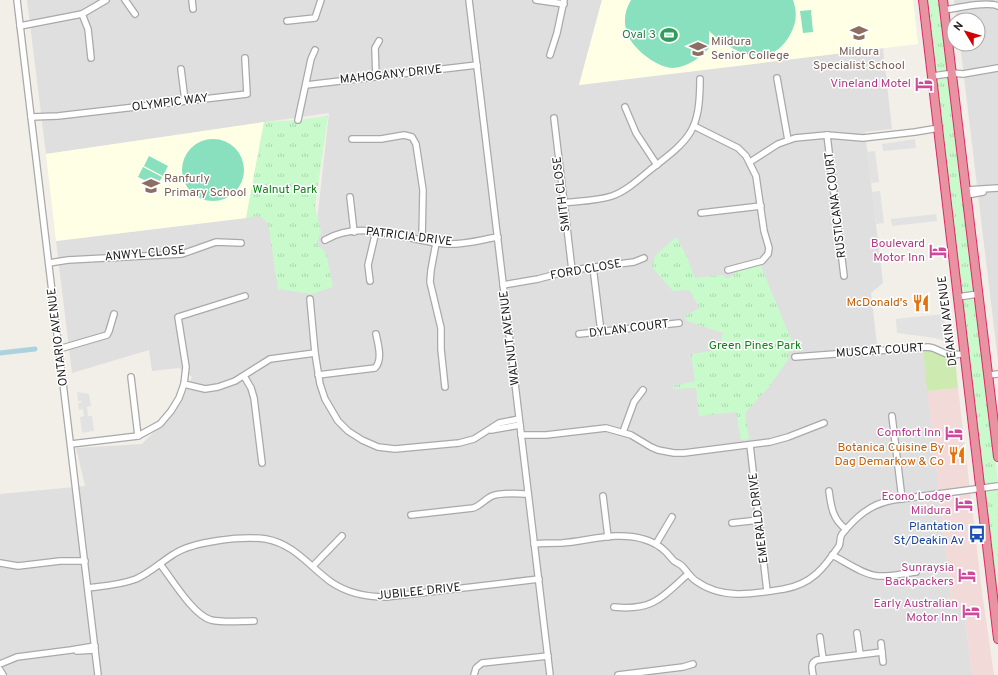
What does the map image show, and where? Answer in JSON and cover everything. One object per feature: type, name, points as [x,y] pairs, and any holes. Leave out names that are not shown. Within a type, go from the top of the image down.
[{"type":"highway","name":"DEAKIN AVENUE","points":[[923,0],[998,639]]},
{"type":"highway","points":[[943,0],[998,457]]},
{"type":"street","name":"ONTARIO AVENUE","points":[[17,0],[98,675]]},
{"type":"street","points":[[124,0],[135,14]]},
{"type":"street","points":[[192,0],[193,9]]},
{"type":"street","points":[[287,22],[315,18],[321,0]]},
{"type":"street","name":"WALNUT AVENUE","points":[[469,0],[550,675]]},
{"type":"street","points":[[536,0],[564,2],[550,56]]},
{"type":"street","points":[[20,26],[82,14],[102,1]]},
{"type":"street","points":[[945,10],[989,2],[998,6]]},
{"type":"street","points":[[82,14],[89,36],[91,58]]},
{"type":"street","points":[[376,77],[375,48],[379,41]]},
{"type":"street","points":[[298,120],[315,50]]},
{"type":"street","name":"OLYMPIC WAY","points":[[32,119],[246,94],[245,58]]},
{"type":"street","name":"MAHOGANY DRIVE","points":[[306,85],[477,65]]},
{"type":"street","points":[[933,76],[958,71],[998,68]]},
{"type":"street","points":[[181,69],[185,101]]},
{"type":"street","points":[[777,78],[788,140]]},
{"type":"street","points":[[563,203],[618,194],[682,144],[694,126],[700,104],[700,79]]},
{"type":"street","points":[[625,107],[636,132],[657,165]]},
{"type":"street","name":"SMITH CLOSE","points":[[554,118],[572,270]]},
{"type":"street","points":[[694,126],[733,145],[742,152],[750,162],[756,176],[764,231],[769,248],[766,257],[762,261],[728,270]]},
{"type":"street","points":[[750,162],[778,144],[788,140],[827,134],[863,138],[939,129]]},
{"type":"street","name":"RUSTICANA COURT","points":[[827,134],[844,276]]},
{"type":"street","points":[[352,139],[381,139],[404,135],[412,137],[416,144],[422,190],[422,240]]},
{"type":"street","points":[[966,193],[995,189]]},
{"type":"street","points":[[350,197],[354,232]]},
{"type":"street","points":[[701,213],[761,206]]},
{"type":"street","points":[[370,281],[368,265],[376,231]]},
{"type":"street","name":"PATRICIA DRIVE","points":[[325,240],[337,234],[376,231],[436,243],[452,244],[498,240]]},
{"type":"street","name":"ANWYL CLOSE","points":[[49,263],[68,260],[182,254],[216,242],[241,243]]},
{"type":"street","points":[[436,243],[430,282],[441,328],[440,349],[445,387]]},
{"type":"street","name":"FORD CLOSE","points":[[503,283],[527,280],[572,270],[634,262],[644,258]]},
{"type":"street","points":[[594,267],[601,332]]},
{"type":"street","points":[[958,297],[978,294]]},
{"type":"street","points":[[71,444],[138,436],[160,424],[171,411],[179,398],[184,384],[186,367],[178,317],[245,296]]},
{"type":"street","points":[[310,299],[318,375],[325,400],[332,414],[348,431],[369,444],[395,449],[467,442],[487,431],[520,422]]},
{"type":"street","points":[[59,349],[106,335],[110,331],[114,314]]},
{"type":"street","name":"DYLAN COURT","points":[[580,334],[679,323]]},
{"type":"street","points":[[318,375],[375,368],[379,359],[376,334]]},
{"type":"street","name":"MUSCAT COURT","points":[[794,357],[928,347],[934,348],[949,355],[964,354]]},
{"type":"street","points":[[184,384],[205,389],[218,387],[235,381],[270,359],[315,353]]},
{"type":"street","points":[[988,375],[998,374]]},
{"type":"street","points":[[244,376],[251,388],[254,398],[262,463]]},
{"type":"street","points":[[131,377],[138,436]]},
{"type":"street","points":[[623,432],[634,402],[643,390]]},
{"type":"street","points":[[892,416],[902,499]]},
{"type":"street","points":[[522,437],[606,428],[631,435],[651,448],[674,453],[750,445],[780,439],[824,423]]},
{"type":"street","name":"EMERALD DRIVE","points":[[750,445],[767,591]]},
{"type":"street","points":[[535,546],[608,537],[637,537],[656,544],[674,561],[683,566],[688,574],[695,580],[706,587],[723,593],[736,594],[792,588],[805,582],[819,572],[840,543],[841,536],[846,529],[854,519],[870,507],[885,501],[998,486]]},
{"type":"street","points":[[829,491],[833,514],[839,524],[846,529]]},
{"type":"street","points":[[411,515],[473,508],[490,497],[502,494],[528,492]]},
{"type":"street","points":[[603,496],[608,537]]},
{"type":"street","points":[[656,544],[672,517]]},
{"type":"street","points":[[732,523],[759,520]]},
{"type":"street","points":[[313,566],[342,536]]},
{"type":"street","name":"JUBILEE DRIVE","points":[[88,588],[127,582],[142,576],[180,550],[196,545],[244,538],[255,538],[282,544],[298,553],[337,586],[369,597],[386,597],[538,579]]},
{"type":"street","points":[[832,555],[873,575],[885,576],[916,572]]},
{"type":"street","points":[[0,564],[18,566],[84,559]]},
{"type":"street","points":[[160,564],[200,615],[218,621],[254,621]]},
{"type":"street","points":[[614,607],[632,608],[650,605],[660,599],[688,574]]},
{"type":"street","points":[[857,633],[860,654]]},
{"type":"street","points":[[820,637],[823,659]]},
{"type":"street","points":[[880,643],[883,662]]},
{"type":"street","points":[[0,664],[17,657],[95,648]]},
{"type":"street","points":[[813,675],[813,663],[815,660],[882,652]]},
{"type":"street","points":[[474,675],[476,668],[482,663],[548,656]]},
{"type":"street","points":[[618,675],[683,667],[693,664]]},
{"type":"street","points":[[0,670],[3,675]]},
{"type":"shaded area","points":[[27,0],[602,0],[579,85],[883,48],[892,129],[865,132],[883,283],[871,293],[878,353],[923,350],[951,596],[949,607],[962,605],[964,610],[972,675],[0,675],[0,494],[85,486],[76,448],[142,444],[179,406],[192,377],[179,368],[152,371],[149,350],[72,373],[56,241],[246,218],[260,214],[316,231],[329,113],[46,154]]},
{"type":"shaded area","name":"Mildura Senior College","points":[[602,0],[913,0],[918,44],[579,85]]},
{"type":"shaded area","points":[[954,0],[998,0],[998,361],[961,52],[986,52],[986,12],[956,12]]},
{"type":"shaded area","name":"Ranfurly Primary School","points":[[264,122],[246,218],[56,241],[46,154]]},
{"type":"shaded area","points":[[915,139],[916,148],[883,151],[882,144]]},
{"type":"shaded area","points":[[875,151],[879,182],[871,183],[867,152]]},
{"type":"shaded area","points":[[880,191],[884,223],[876,224],[872,192]]},
{"type":"shaded area","points":[[936,214],[937,221],[892,226],[891,219]]},
{"type":"shaded area","points":[[944,314],[946,341],[897,333],[896,319]]},
{"type":"shaded area","points":[[958,388],[982,592],[994,675],[972,675],[964,610],[962,610],[961,605],[949,607],[947,597],[951,596],[927,391]]},
{"type":"shaded area","points":[[77,392],[89,394],[91,406],[87,407],[88,416],[92,416],[94,431],[82,433],[80,417],[84,416],[83,409],[79,410],[78,403],[82,402],[78,401]]},
{"type":"green space","points":[[631,0],[793,0],[796,12],[791,33],[783,45],[773,52],[763,56],[741,52],[719,39],[709,31],[709,48],[705,52],[697,59],[687,64],[677,68],[672,68],[659,64],[645,56],[630,39],[627,33],[625,20],[627,8]]},
{"type":"green space","points":[[927,0],[940,0],[947,69],[945,71],[938,71],[935,68]]},
{"type":"green space","points":[[811,10],[813,32],[803,33],[800,11]]},
{"type":"green space","points":[[947,77],[950,80],[975,289],[972,292],[964,293],[960,289],[937,83],[939,78]]},
{"type":"green space","name":"Walnut Park","points":[[328,116],[315,206],[321,232],[317,242],[326,253],[333,287],[311,294],[278,289],[268,223],[263,218],[258,216],[246,218],[264,122]]},
{"type":"green space","points":[[213,139],[225,142],[235,148],[241,158],[244,170],[241,182],[235,192],[225,198],[213,201],[201,198],[191,192],[185,182],[182,170],[185,158],[191,148],[201,142]]},
{"type":"green space","points":[[149,156],[168,166],[163,176],[144,166]]},
{"type":"green space","points":[[143,167],[162,177],[157,186],[138,177]]},
{"type":"green space","name":"Green Pines Park","points":[[676,237],[686,255],[695,278],[722,275],[729,278],[740,270],[760,264],[795,349],[789,352],[788,360],[768,388],[745,413],[749,439],[741,440],[736,412],[699,416],[696,388],[673,389],[673,386],[695,381],[691,354],[718,350],[723,333],[687,321],[685,316],[700,308],[689,290],[673,291],[651,266],[654,262],[655,256]]},
{"type":"green space","points":[[972,299],[976,302],[998,481],[996,483],[984,485],[962,302]]},
{"type":"green space","points":[[923,350],[955,358],[958,388],[927,391]]},
{"type":"green space","points":[[986,491],[998,491],[998,614],[984,493]]},
{"type":"waterway","points":[[0,353],[35,349]]},
{"type":"place","name":"Mildura Specialist School","points":[[859,33]]},
{"type":"place","name":"Oval 3","points":[[669,35]]},
{"type":"place","name":"Mildura Senior College","points":[[698,49]]},
{"type":"place","name":"Vineland Motel","points":[[924,84]]},
{"type":"place","name":"Ranfurly Primary School","points":[[151,186]]},
{"type":"place","name":"Boulevard Motor Inn","points":[[938,251]]},
{"type":"place","name":"McDonald's","points":[[921,303]]},
{"type":"place","name":"Comfort Inn","points":[[954,433]]},
{"type":"place","name":"Botanica Cuisine By Dag Demarkow & Co","points":[[957,455]]},
{"type":"place","name":"Econo Lodge Mildura","points":[[964,504]]},
{"type":"place","name":"Plantation St/Deakin Av","points":[[977,534]]},
{"type":"place","name":"Sunraysia Backpackers","points":[[967,575]]},
{"type":"place","name":"Early Australian Motor Inn","points":[[971,611]]}]
